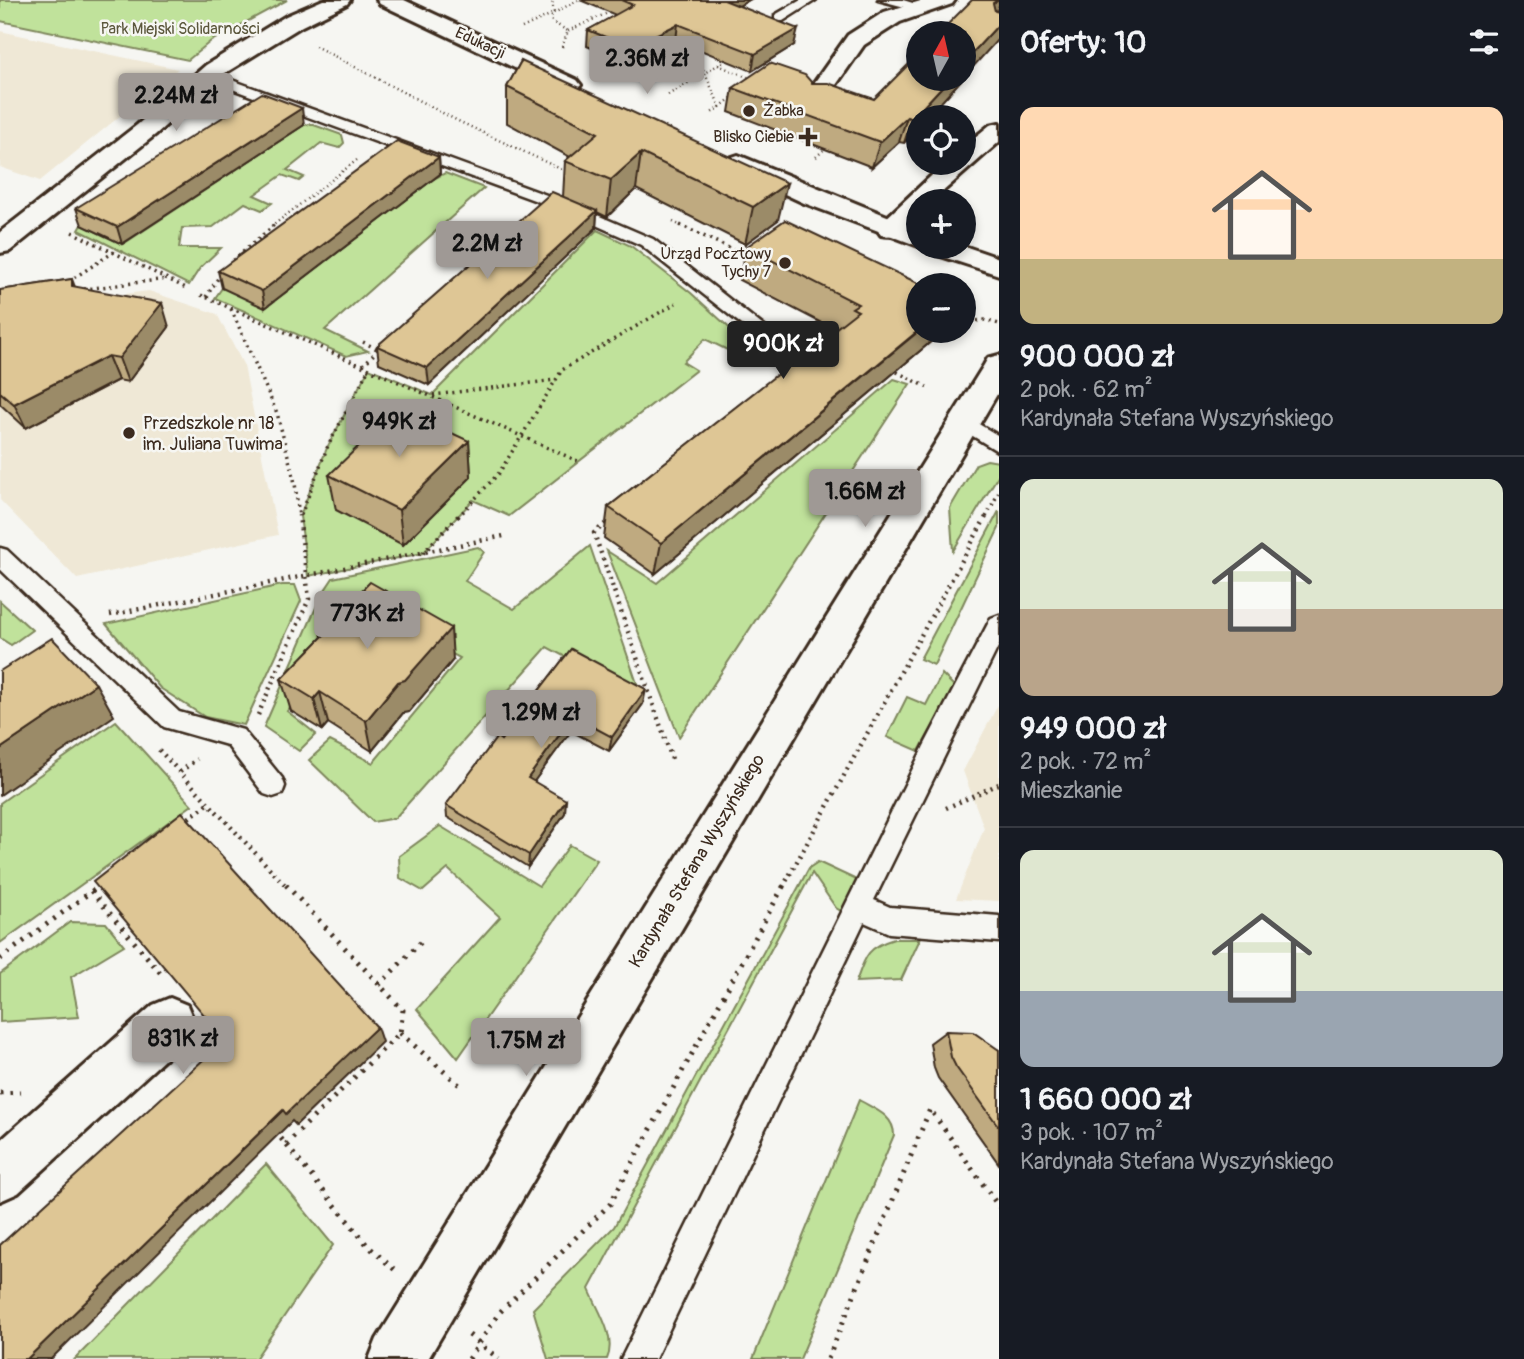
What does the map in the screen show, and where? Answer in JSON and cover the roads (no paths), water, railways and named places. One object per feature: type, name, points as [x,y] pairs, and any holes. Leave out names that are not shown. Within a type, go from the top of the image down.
[{"type":"street","points":[[0,245],[135,138],[207,75],[270,35],[340,0]]},
{"type":"street","name":"Edukacji","points":[[387,0],[585,92]]},
{"type":"street","points":[[814,100],[856,40],[892,17],[944,0]]},
{"type":"street","points":[[976,149],[999,131]]},
{"type":"street","points":[[712,150],[906,235]]},
{"type":"street","points":[[890,229],[946,175]]},
{"type":"street","points":[[976,259],[999,267]]},
{"type":"street","name":"Kardynała Stefana Wyszyńskiego","points":[[397,1359],[982,433],[999,365]]},
{"type":"street","points":[[0,1175],[170,1022]]},
{"type":"lane","points":[[779,18],[810,0]]},
{"type":"lane","points":[[884,0],[920,7]]},
{"type":"lane","points":[[207,75],[569,208],[627,232],[647,242],[771,339]]},
{"type":"lane","points":[[0,556],[172,720],[235,737],[273,786]]},
{"type":"lane","points":[[638,1359],[904,811],[999,625]]},
{"type":"lane","points":[[858,906],[889,920],[999,929]]},
{"type":"place","name":"Żabka","points":[[749,111]]},
{"type":"place","name":"Blisko Ciebie","points":[[808,137]]},
{"type":"place","name":"Urząd Pocztowy Tychy 7","points":[[785,263]]},
{"type":"place","name":"Przedszkole nr 18 im. Juliana Tuwima","points":[[129,433]]},
{"type":"park label","name":"Park Miejski Solidarności","points":[[180,29]]}]
